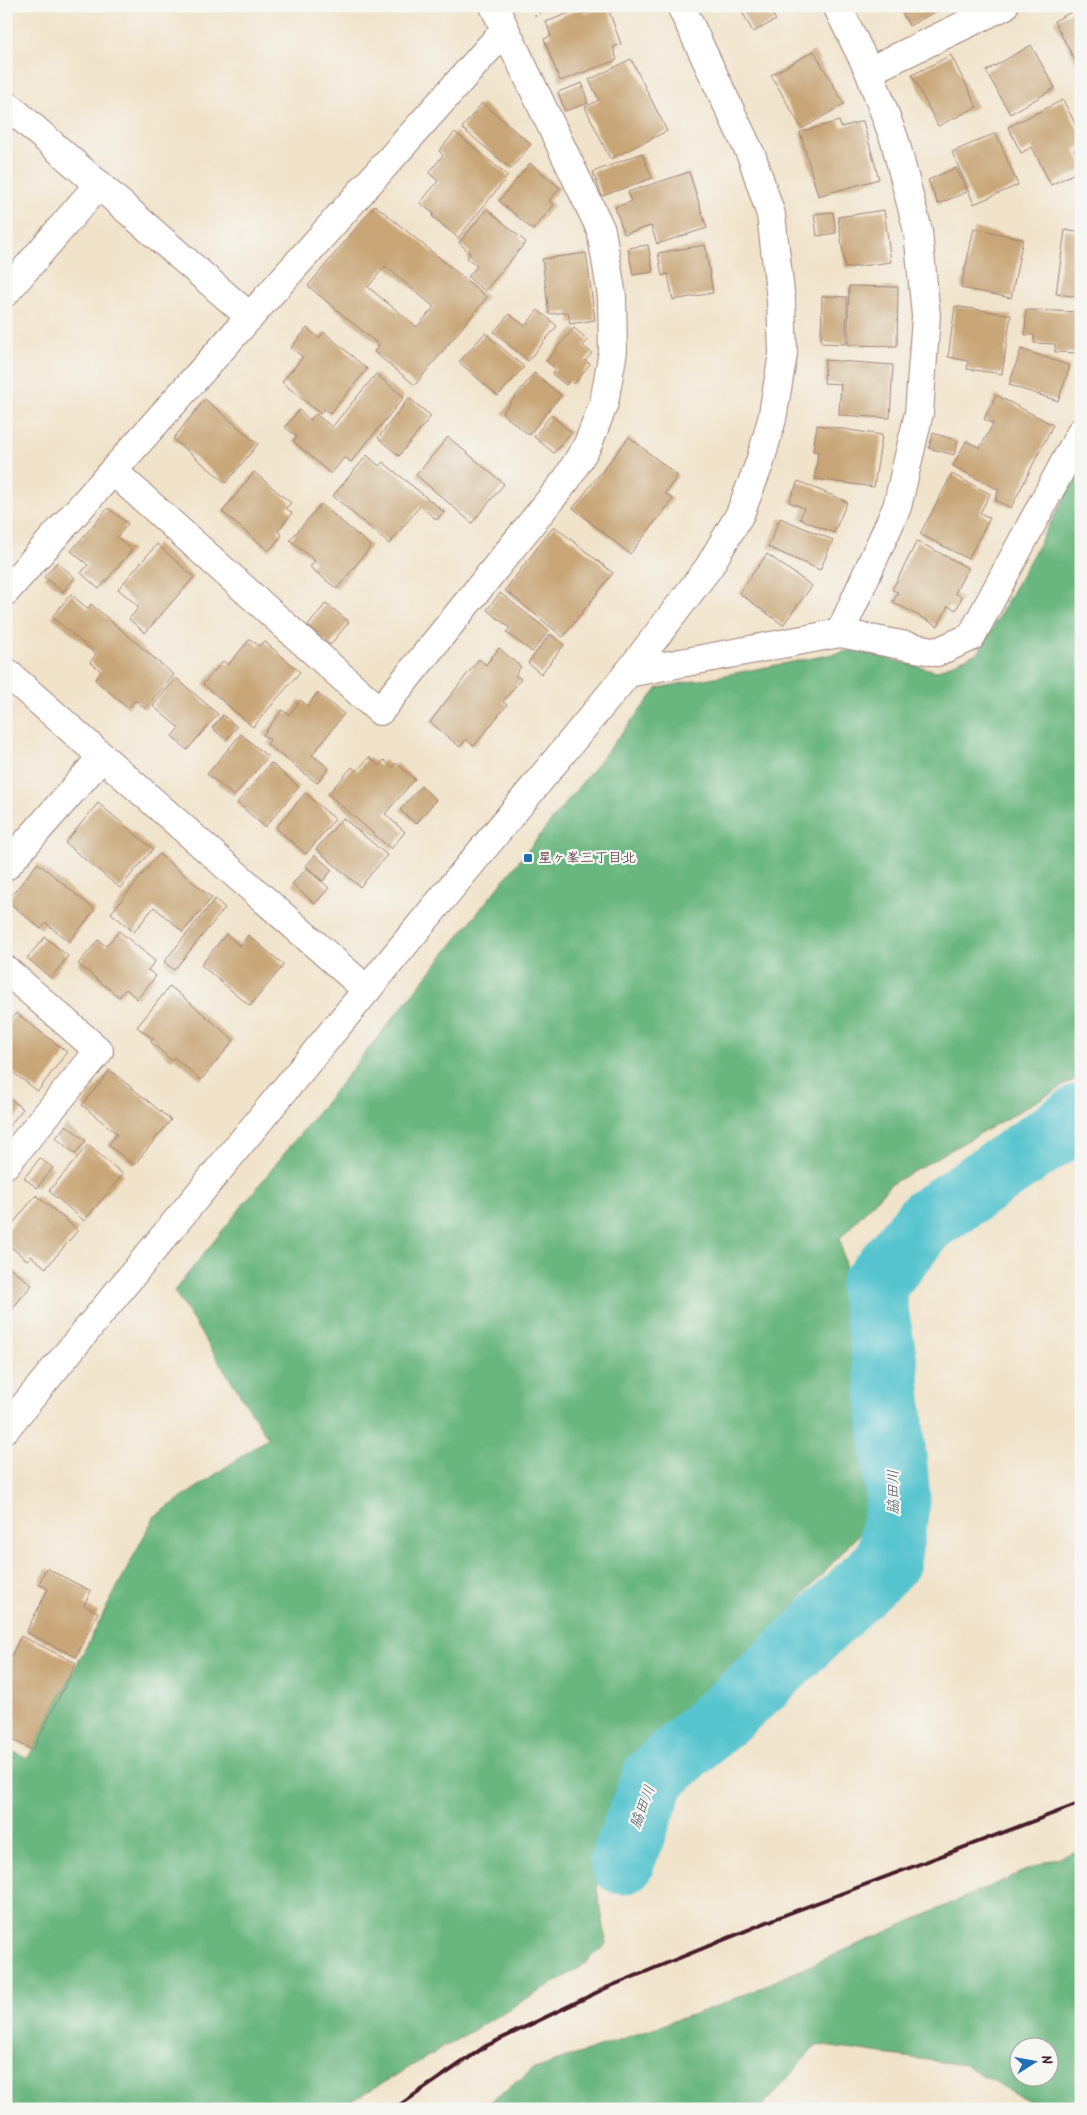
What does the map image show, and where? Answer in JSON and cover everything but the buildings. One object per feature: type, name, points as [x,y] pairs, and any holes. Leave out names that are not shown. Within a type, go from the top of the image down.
[{"type":"street","points":[[113,471],[380,711],[567,479],[588,444],[604,403],[613,352],[612,296],[601,230],[494,6]]},
{"type":"street","points":[[6,1428],[628,673],[709,567],[740,514],[760,462],[772,419],[783,354],[781,300],[771,215],[752,157],[681,6]]},
{"type":"street","points":[[837,6],[868,71],[895,141],[918,231],[926,316],[919,413],[897,507],[840,633]]},
{"type":"street","points":[[868,71],[1004,6]]},
{"type":"street","points":[[6,591],[505,30]]},
{"type":"street","points":[[6,104],[250,317]]},
{"type":"street","points":[[6,292],[98,184]]},
{"type":"street","points":[[628,673],[840,633],[937,652],[971,637],[1081,432]]},
{"type":"street","points":[[6,672],[367,990]]},
{"type":"street","points":[[6,866],[102,757]]},
{"type":"street","points":[[6,970],[99,1052],[6,1164]]},
{"type":"green space","points":[[1081,468],[1081,1076],[891,1184],[840,1238],[864,1371],[867,1525],[760,1643],[613,1792],[597,1889],[607,1943],[581,1967],[338,2109],[6,2109],[6,1749],[28,1758],[154,1517],[268,1438],[174,1291],[658,688],[854,650],[936,671],[979,652]]},
{"type":"green space","points":[[1081,1850],[1081,2109],[1043,2109],[965,2065],[816,2045],[761,2109],[481,2109],[532,2070],[723,2004],[1045,1862]]},
{"type":"waterway","name":"脇田川","points":[[622,1862],[655,1776],[765,1679],[888,1561],[898,1500],[886,1367],[872,1287],[926,1221],[1081,1116]]},
{"type":"railway","points":[[394,2109],[486,2046],[606,1988],[782,1916],[1081,1803]]},
{"type":"place","name":"星ヶ峯三丁目北","points":[[528,858]]}]
